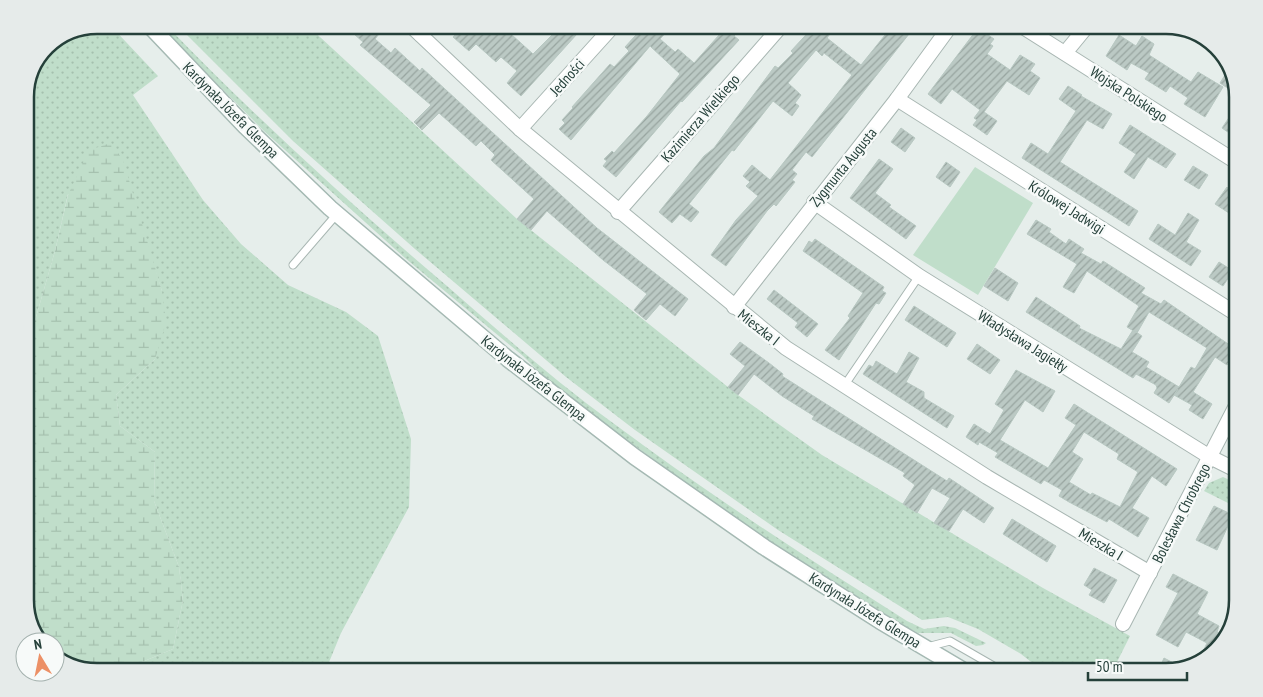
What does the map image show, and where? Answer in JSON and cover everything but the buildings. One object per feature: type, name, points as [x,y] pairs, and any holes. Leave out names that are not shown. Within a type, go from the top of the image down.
[{"type":"main road","name":"Kardynała Józefa Glempa","points":[[157,34],[245,126],[337,214],[508,359],[635,457],[764,548],[951,663]]},
{"type":"street","name":"Jedności","points":[[520,129],[606,34]]},
{"type":"street","name":"Kazimierza Wielkiego","points":[[618,212],[774,34]]},
{"type":"street","name":"Zygmunta Augusta","points":[[734,307],[814,202],[897,99],[944,34]]},
{"type":"street","name":"Wojska Polskiego","points":[[1034,34],[1229,157]]},
{"type":"street","points":[[1065,53],[1081,34]]},
{"type":"street","name":"Mieszka I","points":[[421,35],[520,129],[618,212],[786,348],[987,477],[1150,573]]},
{"type":"street","name":"Królowej Jadwigi","points":[[897,99],[1229,309]]},
{"type":"street","name":"Władysława Jagiełły","points":[[814,202],[919,276],[1210,457],[1229,466]]},
{"type":"street","name":"Bolesława Chrobrego","points":[[1123,624],[1229,420]]},
{"type":"lane","points":[[294,265],[337,214]]},
{"type":"lane","points":[[844,386],[919,276]]},
{"type":"lane","points":[[925,648],[950,641],[988,663]]},
{"type":"green space","points":[[118,34],[158,76],[133,95],[203,200],[241,244],[288,285],[346,312],[378,336],[411,439],[409,507],[341,633],[329,663],[141,663],[173,649],[183,600],[179,567],[154,501],[155,452],[120,426],[116,395],[155,359],[162,291],[148,248],[68,194],[55,251],[34,324],[34,93],[36,80],[44,62],[62,44],[84,35]]},
{"type":"green space","points":[[168,34],[175,34],[268,126],[374,223],[528,356],[591,407],[721,500],[907,621],[924,629],[944,626],[955,628],[986,643],[976,646],[951,633],[918,633],[742,523],[546,379],[523,356],[405,258],[265,132]]},
{"type":"green space","points":[[186,34],[317,34],[517,219],[738,395],[822,455],[1043,588],[1130,636],[1116,663],[1032,663],[1021,654],[978,629],[948,617],[922,620],[778,530],[635,430],[566,377],[415,249],[293,141]]},
{"type":"green space","points":[[111,143],[123,160],[162,291],[166,323],[155,359],[116,395],[120,426],[155,452],[154,501],[179,567],[183,600],[173,649],[141,663],[88,663],[69,657],[65,655],[65,632],[42,632],[35,613],[34,324],[55,251],[68,195],[89,150]]},
{"type":"green space","points":[[975,167],[1033,203],[978,295],[913,255]]},
{"type":"green space","points":[[1223,477],[1229,480],[1229,504],[1204,491],[1209,483]]}]
